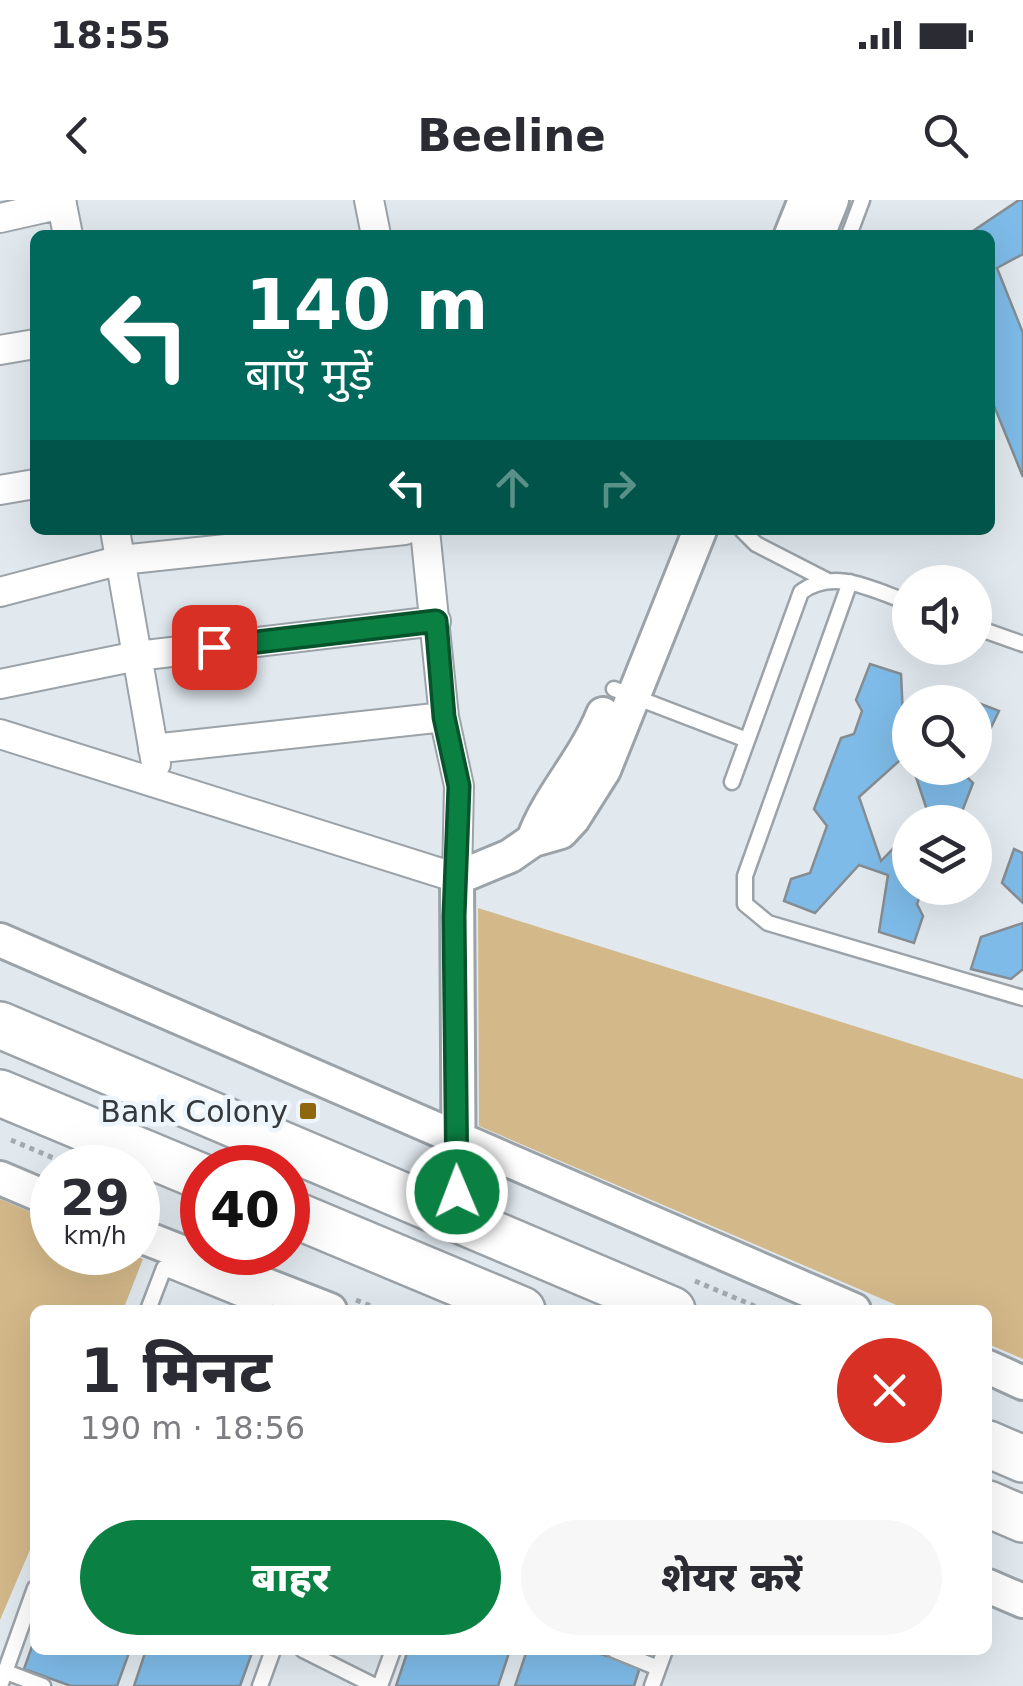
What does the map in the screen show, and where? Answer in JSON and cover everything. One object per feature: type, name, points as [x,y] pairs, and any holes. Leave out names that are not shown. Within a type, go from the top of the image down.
[{"type":"highway","points":[[0,1025],[660,1305]]},
{"type":"highway","points":[[0,1093],[180,1168]]},
{"type":"highway","points":[[310,1221],[510,1305]]},
{"type":"highway","points":[[992,1446],[1023,1458]]},
{"type":"highway","points":[[992,1506],[1023,1518]]},
{"type":"street","points":[[369,200],[375,230]]},
{"type":"street","points":[[793,230],[805,200]]},
{"type":"street","points":[[820,230],[832,200]]},
{"type":"street","points":[[0,218],[62,202],[67,230]]},
{"type":"street","points":[[0,350],[30,345]]},
{"type":"street","points":[[0,490],[30,485]]},
{"type":"street","points":[[117,535],[160,786]]},
{"type":"street","points":[[0,592],[121,560],[358,535]]},
{"type":"street","points":[[426,535],[444,717],[459,786],[456,1138],[460,1220]]},
{"type":"street","points":[[623,693],[674,535]]},
{"type":"street","points":[[0,734],[457,878],[510,856],[533,840],[542,813],[587,753],[623,693],[698,535]]},
{"type":"street","points":[[0,684],[137,656],[436,621]]},
{"type":"street","points":[[154,749],[444,717]]},
{"type":"street","points":[[0,940],[842,1305]]},
{"type":"street","points":[[0,1178],[30,1191]]},
{"type":"street","points":[[160,1244],[317,1305]]},
{"type":"street","points":[[992,1370],[1023,1383]]},
{"type":"street","points":[[992,1588],[1023,1601]]},
{"type":"lane","points":[[850,230],[862,200]]},
{"type":"lane","points":[[747,535],[756,544],[826,580],[850,582],[892,597]]},
{"type":"lane","points":[[732,782],[792,608],[800,592],[826,580]]},
{"type":"lane","points":[[850,582],[777,777],[741,890],[744,904],[768,923],[1023,998]]},
{"type":"lane","points":[[992,633],[1023,644]]},
{"type":"lane","points":[[623,693],[747,740]]},
{"type":"lane","points":[[150,1305],[164,1268],[256,1305]]},
{"type":"lane","points":[[30,1602],[3,1679],[43,1686]]},
{"type":"lane","points":[[260,1686],[271,1655]]},
{"type":"lane","points":[[313,1655],[377,1686],[391,1655]]},
{"type":"lane","points":[[626,1655],[658,1668]]},
{"type":"lane","points":[[652,1686],[663,1655]]},
{"type":"path","points":[[0,1135],[30,1148]]},
{"type":"shaded area","points":[[478,908],[1023,1079],[1023,1359],[992,1346],[992,1305],[896,1305],[479,1126]]},
{"type":"shaded area","points":[[0,1199],[30,1212],[30,1275],[137,1275],[125,1305],[30,1305],[30,1550],[0,1620]]},
{"type":"building","points":[[1023,200],[1023,254],[997,268],[1023,333],[1023,477],[995,408],[995,230],[974,230]]},
{"type":"building","points":[[870,664],[901,674],[902,685],[892,685],[892,767],[859,797],[881,861],[892,850],[892,905],[918,905],[923,916],[914,943],[879,932],[888,875],[859,865],[815,913],[784,901],[791,879],[810,873],[827,826],[814,809],[841,738],[854,734],[862,711],[856,700]]},
{"type":"building","points":[[919,785],[972,785],[965,805],[925,805]]},
{"type":"building","points":[[1014,849],[1023,853],[1023,903],[1002,883]]},
{"type":"building","points":[[1023,923],[1023,969],[1011,979],[971,969],[981,937]]},
{"type":"building","points":[[30,1652],[128,1655],[117,1686],[71,1686],[24,1669]]},
{"type":"building","points":[[144,1655],[251,1655],[240,1686],[134,1686]]},
{"type":"building","points":[[406,1655],[508,1655],[498,1686],[396,1686]]},
{"type":"building","points":[[525,1655],[604,1655],[640,1667],[634,1686],[515,1686]]},
{"type":"place","name":"Bank Colony","points":[[308,1111]]},
{"type":"route","points":[[214,647],[436,621],[444,717],[454,746],[459,786],[454,916],[457,1192]]}]
